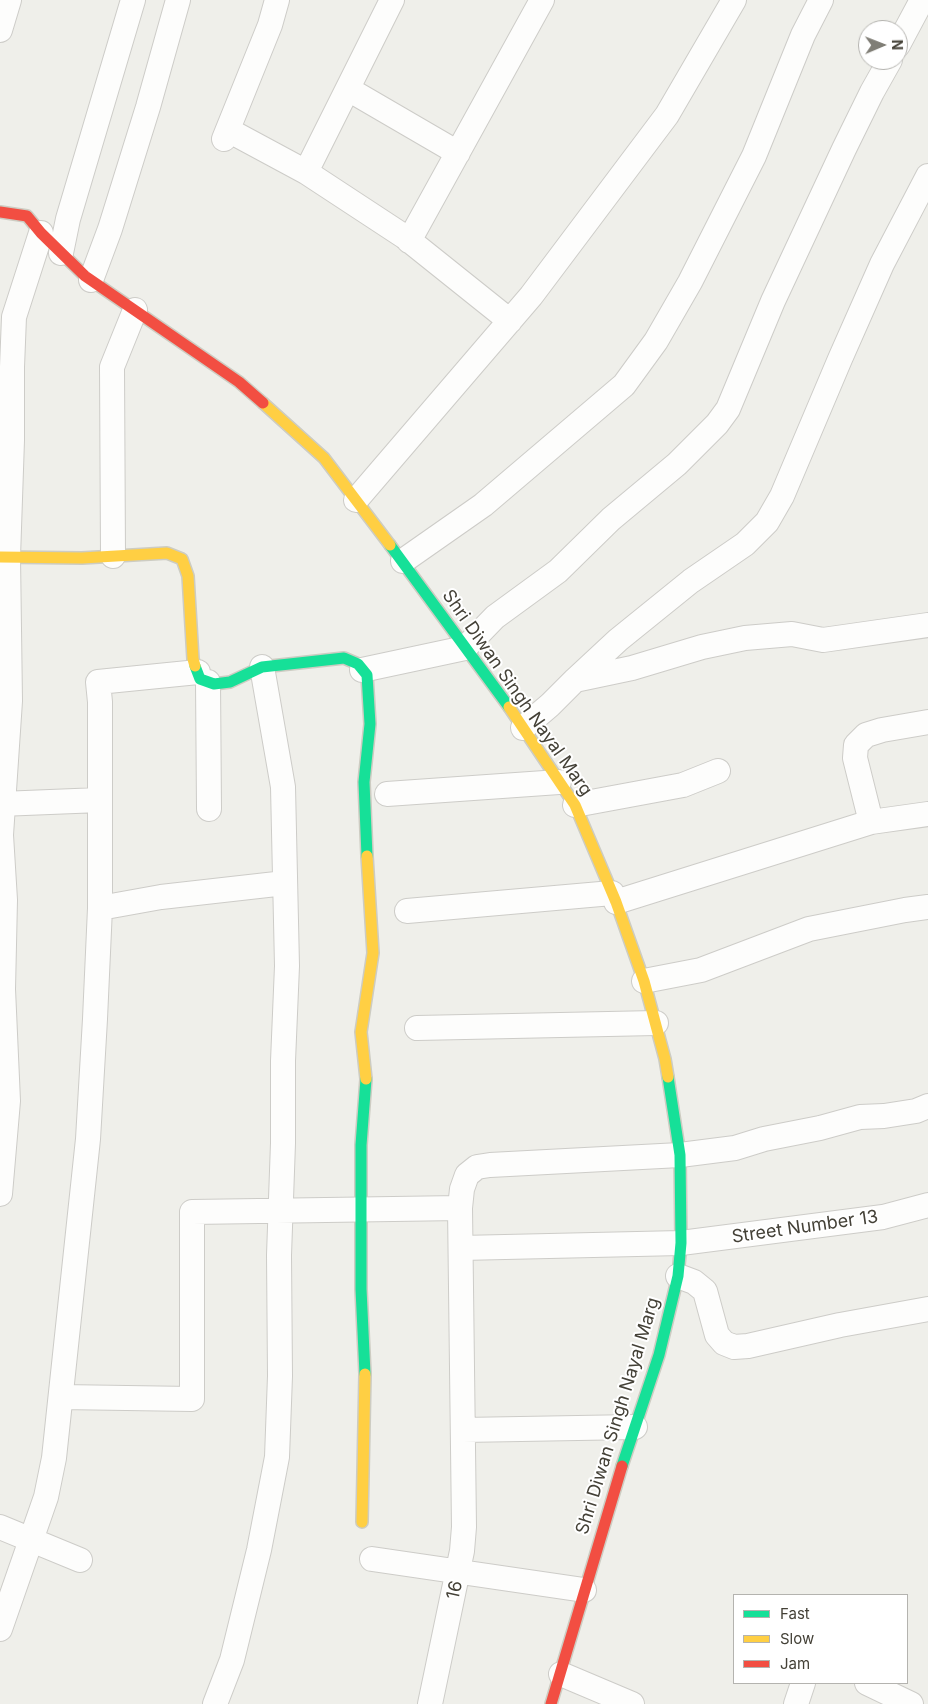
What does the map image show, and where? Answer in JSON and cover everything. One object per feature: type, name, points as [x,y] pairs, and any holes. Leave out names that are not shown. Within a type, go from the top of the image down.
[{"type":"street","points":[[0,30],[9,0]]},
{"type":"street","points":[[61,253],[68,219],[134,0]]},
{"type":"street","points":[[91,280],[110,229],[178,0]]},
{"type":"street","points":[[277,0],[270,25],[226,134],[306,172],[409,241],[510,321]]},
{"type":"street","points":[[306,172],[392,0]]},
{"type":"street","points":[[409,241],[542,0]]},
{"type":"street","points":[[356,500],[531,296],[666,114],[734,0]]},
{"type":"street","points":[[403,561],[483,505],[624,385],[656,340],[690,282],[754,156],[804,35],[821,0]]},
{"type":"street","points":[[908,26],[922,0]]},
{"type":"street","points":[[362,670],[465,648],[495,616],[558,570],[611,519],[677,464],[717,424],[728,409],[773,301],[844,149],[885,70]]},
{"type":"street","points":[[348,89],[458,153]]},
{"type":"street","points":[[523,728],[618,640],[690,581],[746,544],[767,522],[782,496],[882,264],[928,176]]},
{"type":"street","name":"Shri Diwan Singh Nayal Marg","points":[[0,212],[27,216],[40,233],[85,276],[239,382],[324,458],[403,561],[498,692],[560,782],[575,806],[614,898],[644,981],[665,1059],[680,1155],[681,1243],[678,1276],[659,1355],[611,1499],[551,1704]]},
{"type":"street","points":[[0,1194],[8,1100],[3,989],[5,900],[1,835],[10,701],[4,557],[6,413],[14,317],[40,233]]},
{"type":"street","points":[[112,556],[112,367],[135,310]]},
{"type":"street","points":[[4,557],[82,558],[167,553],[182,559],[188,576],[193,659],[203,677],[210,809]]},
{"type":"street","points":[[574,680],[632,668],[702,647],[745,638],[792,634],[823,640],[928,625]]},
{"type":"street","points":[[0,1629],[46,1497],[54,1458],[88,1139],[100,908],[100,702],[98,682],[203,677],[214,684],[230,682],[262,667],[344,658],[358,664],[367,675],[370,724],[364,782],[366,865],[373,953],[362,1032],[366,1077],[361,1145],[361,1289],[366,1389],[362,1522]]},
{"type":"street","points":[[215,1704],[232,1660],[259,1550],[277,1457],[280,1376],[282,1061],[287,966],[283,787],[262,667]]},
{"type":"street","points":[[871,822],[855,758],[856,744],[866,735],[882,730],[928,722]]},
{"type":"street","points":[[575,806],[683,786],[718,771]]},
{"type":"street","points":[[387,794],[560,782]]},
{"type":"street","points":[[2,804],[100,800]]},
{"type":"street","points":[[407,911],[614,898],[871,822],[928,814]]},
{"type":"street","points":[[100,908],[160,897],[285,883]]},
{"type":"street","points":[[644,981],[701,970],[809,929],[928,907]]},
{"type":"street","points":[[418,1028],[656,1023]]},
{"type":"street","points":[[372,1558],[459,1571],[464,1527],[460,1208],[462,1189],[467,1174],[477,1167],[490,1165],[680,1155],[735,1148],[764,1139],[820,1128],[860,1116],[884,1116],[928,1106]]},
{"type":"street","name":"Street Number 13","points":[[461,1248],[681,1243],[883,1217],[928,1205]]},
{"type":"street","points":[[61,1397],[192,1399],[192,1212],[460,1208]]},
{"type":"street","points":[[678,1276],[694,1282],[705,1291],[717,1335],[724,1343],[734,1347],[748,1346],[840,1325],[928,1309]]},
{"type":"street","points":[[463,1430],[635,1427]]},
{"type":"street","points":[[0,1527],[80,1560]]},
{"type":"street","name":"16","points":[[430,1704],[459,1571],[584,1590]]},
{"type":"street","points":[[560,1674],[632,1704]]},
{"type":"street","points":[[796,1704],[803,1684]]},
{"type":"street","points":[[869,1684],[911,1704]]},
{"type":"traffic: fast","points":[[390,545],[509,707]]},
{"type":"traffic: fast","points":[[195,666],[200,679],[214,684],[230,682],[262,667],[344,658],[358,664],[367,675],[370,724],[364,782],[367,856]]},
{"type":"traffic: fast","points":[[622,1466],[659,1355],[678,1276],[681,1243],[680,1155],[668,1077]]},
{"type":"traffic: fast","points":[[365,1374],[361,1289],[361,1145],[366,1079]]},
{"type":"traffic: slow","points":[[263,403],[324,458],[390,545]]},
{"type":"traffic: slow","points":[[0,557],[82,558],[167,553],[182,559],[188,576],[195,666]]},
{"type":"traffic: slow","points":[[509,707],[575,805],[616,902],[644,981],[668,1077]]},
{"type":"traffic: slow","points":[[366,1079],[361,1032],[373,953],[367,856]]},
{"type":"traffic: slow","points":[[362,1522],[365,1374]]},
{"type":"traffic: jam","points":[[0,212],[27,216],[41,233],[85,276],[239,382],[263,403]]},
{"type":"traffic: jam","points":[[551,1704],[622,1466]]}]
